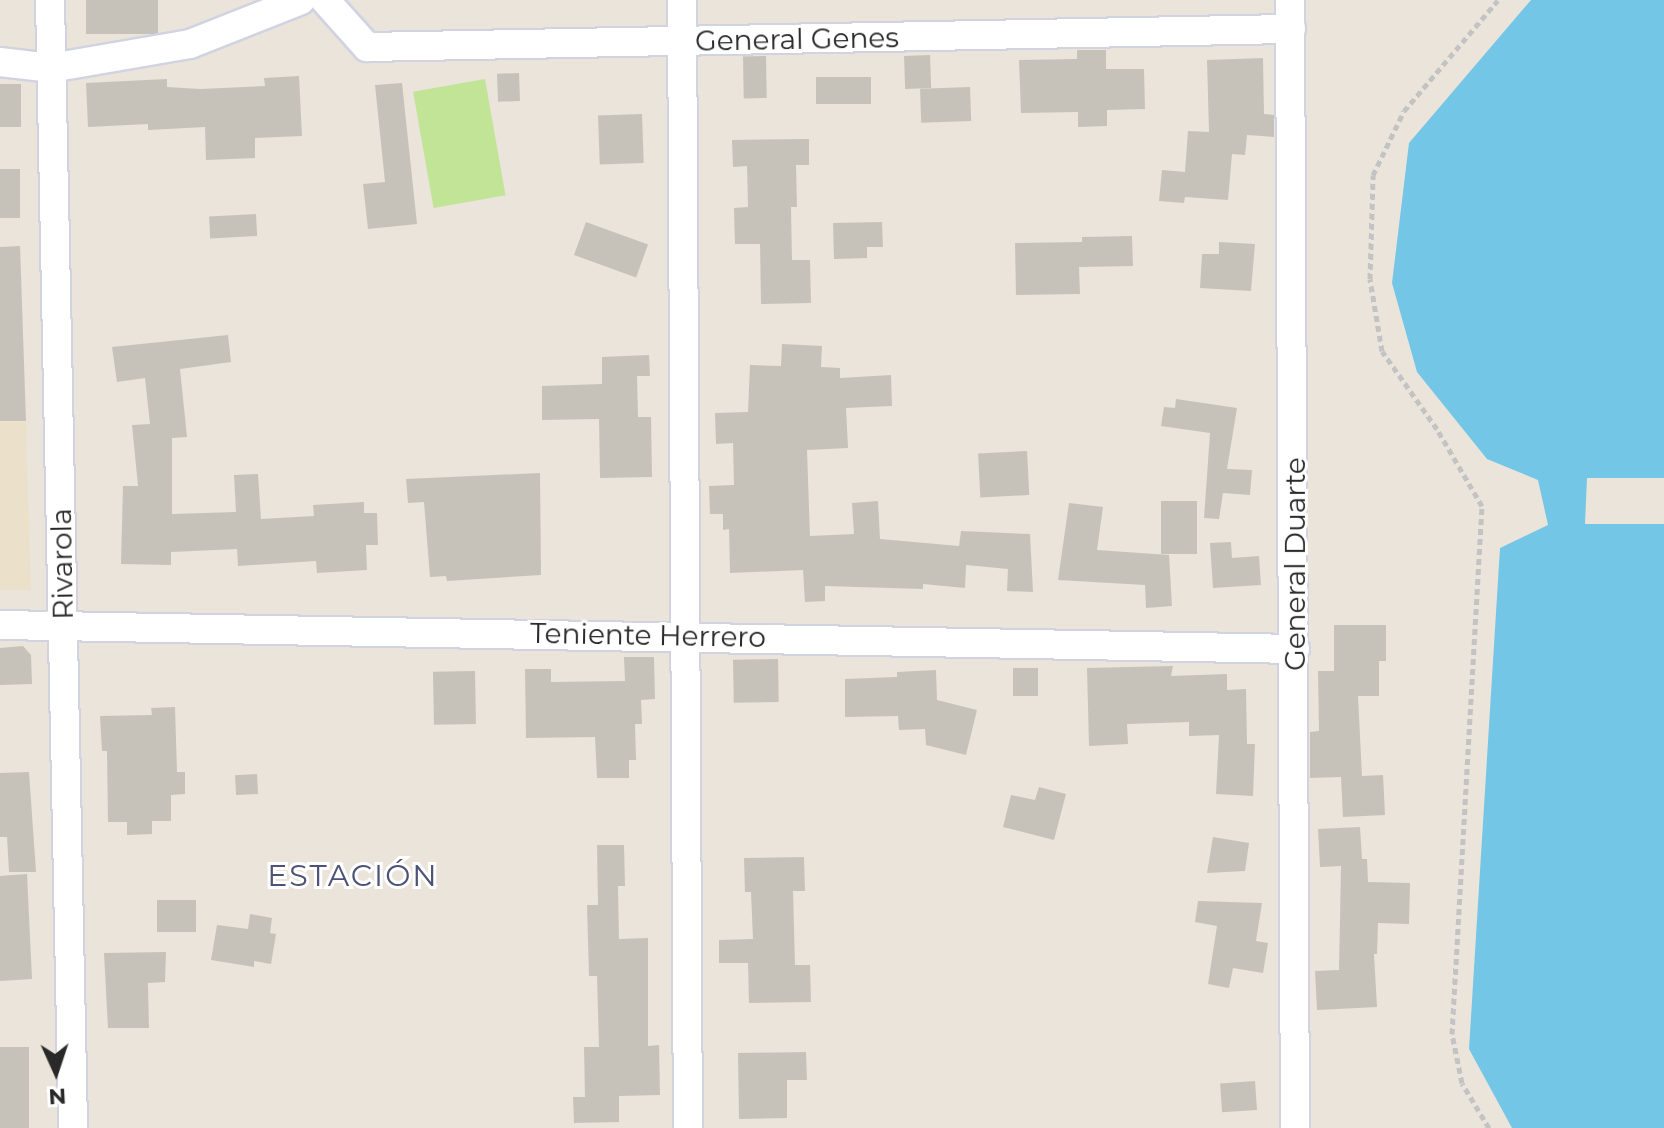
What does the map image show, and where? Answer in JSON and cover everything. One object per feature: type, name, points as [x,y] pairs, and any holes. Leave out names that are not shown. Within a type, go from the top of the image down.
[{"type":"street","name":"Rivarola","points":[[50,0],[73,1128]]},
{"type":"street","points":[[0,62],[51,68],[190,44],[301,0]]},
{"type":"street","name":"General Genes","points":[[325,0],[367,47],[1291,29]]},
{"type":"street","points":[[682,0],[688,1128]]},
{"type":"street","name":"General Duarte","points":[[1290,0],[1295,1128]]},
{"type":"street","name":"Teniente Herrero","points":[[0,625],[1295,649]]},
{"type":"path","points":[[1489,1128],[1462,1083],[1452,1034],[1482,506],[1437,429],[1382,351],[1370,279],[1373,175],[1404,111],[1498,0]]},
{"type":"shaded area","points":[[0,422],[26,422],[31,590],[0,590]]},
{"type":"green space","points":[[485,79],[505,195],[434,208],[413,92]]},
{"type":"water","points":[[1531,0],[1664,0],[1664,478],[1587,478],[1585,524],[1664,524],[1664,1128],[1512,1128],[1469,1049],[1500,548],[1548,525],[1538,480],[1487,459],[1417,372],[1392,283],[1409,143]]},
{"type":"building","points":[[86,0],[158,0],[158,34],[86,34]]},
{"type":"building","points":[[1077,50],[1106,50],[1106,69],[1144,69],[1145,109],[1107,110],[1107,126],[1078,127],[1078,112],[1021,113],[1019,60],[1077,59]]},
{"type":"building","points":[[930,55],[931,88],[905,89],[904,56]]},
{"type":"building","points":[[743,56],[766,56],[767,98],[744,98]]},
{"type":"building","points":[[1263,58],[1264,114],[1274,115],[1274,137],[1247,135],[1245,155],[1232,154],[1228,200],[1185,197],[1184,203],[1159,201],[1162,170],[1185,172],[1188,131],[1209,132],[1207,60]]},
{"type":"building","points":[[519,73],[520,101],[498,102],[497,74]]},
{"type":"building","points":[[299,76],[302,136],[255,138],[255,158],[206,160],[205,127],[148,130],[148,124],[88,127],[86,83],[167,79],[167,87],[200,89],[265,86],[264,78]]},
{"type":"building","points":[[816,77],[871,77],[871,104],[816,104]]},
{"type":"building","points":[[402,83],[417,224],[368,229],[363,184],[385,182],[375,85]]},
{"type":"building","points":[[0,84],[21,84],[21,127],[0,127]]},
{"type":"building","points":[[970,87],[971,121],[921,123],[920,89]]},
{"type":"building","points":[[642,114],[644,163],[600,165],[598,116]]},
{"type":"building","points":[[809,139],[809,165],[796,165],[797,207],[791,207],[792,260],[810,260],[811,303],[761,304],[760,244],[735,244],[734,208],[748,207],[747,166],[733,167],[732,140]]},
{"type":"building","points":[[0,169],[20,169],[20,218],[0,218]]},
{"type":"building","points":[[256,214],[257,236],[210,238],[209,216]]},
{"type":"building","points":[[586,222],[648,245],[636,277],[574,255]]},
{"type":"building","points":[[882,222],[883,247],[867,247],[867,258],[834,259],[833,223]]},
{"type":"building","points":[[1132,236],[1133,266],[1079,267],[1080,294],[1016,295],[1015,243],[1082,242],[1082,237]]},
{"type":"building","points":[[1219,242],[1255,244],[1251,291],[1200,288],[1202,254],[1219,254]]},
{"type":"building","points":[[20,246],[26,421],[0,421],[0,247]]},
{"type":"building","points":[[228,335],[231,362],[180,369],[187,437],[172,438],[172,514],[236,512],[234,475],[258,474],[261,519],[314,516],[313,505],[364,502],[364,513],[377,513],[378,545],[366,545],[367,570],[317,573],[316,561],[238,566],[237,549],[171,552],[171,565],[121,564],[123,486],[138,486],[132,425],[150,424],[145,378],[117,382],[112,347]]},
{"type":"building","points":[[782,344],[822,346],[821,367],[840,368],[840,378],[891,375],[892,406],[846,408],[848,448],[807,450],[810,536],[854,534],[852,503],[878,501],[880,539],[959,546],[961,531],[1030,534],[1033,592],[1007,591],[1008,569],[966,565],[965,588],[923,584],[923,589],[825,586],[825,601],[805,602],[803,570],[730,573],[729,529],[723,530],[723,514],[710,514],[709,486],[734,485],[733,443],[716,444],[715,413],[748,412],[750,365],[781,366]]},
{"type":"building","points":[[649,355],[650,376],[637,376],[638,417],[651,417],[652,477],[600,478],[599,419],[542,420],[542,386],[602,384],[602,357]]},
{"type":"building","points":[[1176,399],[1237,408],[1227,469],[1252,470],[1250,495],[1223,493],[1219,519],[1204,518],[1210,433],[1161,426],[1164,407],[1175,408]]},
{"type":"building","points":[[1027,451],[1029,495],[980,498],[978,454]]},
{"type":"building","points":[[540,473],[541,575],[447,581],[446,576],[430,577],[424,502],[408,503],[406,479]]},
{"type":"building","points":[[1161,501],[1197,501],[1197,554],[1161,554]]},
{"type":"building","points":[[1069,503],[1103,507],[1097,550],[1169,555],[1172,606],[1146,608],[1145,585],[1058,580]]},
{"type":"building","points":[[1231,542],[1232,558],[1259,556],[1261,585],[1213,588],[1210,543]]},
{"type":"building","points":[[1334,625],[1386,625],[1386,661],[1379,661],[1379,696],[1358,696],[1362,776],[1383,775],[1385,815],[1343,817],[1341,777],[1310,778],[1310,732],[1319,731],[1318,671],[1334,671]]},
{"type":"building","points":[[23,646],[31,655],[32,684],[0,685],[0,648]]},
{"type":"building","points":[[624,657],[654,657],[655,699],[641,700],[642,724],[635,724],[636,760],[629,760],[629,778],[597,778],[595,737],[526,738],[525,669],[551,669],[551,682],[625,681]]},
{"type":"building","points":[[778,659],[779,702],[734,703],[733,660]]},
{"type":"building","points":[[1173,666],[1171,676],[1227,674],[1227,690],[1246,689],[1247,744],[1255,744],[1253,796],[1216,794],[1219,735],[1189,736],[1189,722],[1127,724],[1128,744],[1089,746],[1087,668]]},
{"type":"building","points":[[1013,668],[1038,668],[1038,696],[1013,696]]},
{"type":"building","points":[[936,670],[937,700],[977,710],[966,755],[926,745],[925,729],[899,730],[898,716],[845,717],[845,679],[897,677],[897,672]]},
{"type":"building","points":[[475,671],[476,724],[434,725],[433,672]]},
{"type":"building","points":[[175,707],[177,772],[185,772],[185,794],[171,795],[171,821],[152,821],[152,834],[127,835],[127,822],[108,822],[107,751],[102,751],[100,716],[152,715],[151,708]]},
{"type":"building","points":[[29,772],[36,872],[9,872],[7,837],[0,837],[0,773]]},
{"type":"building","points":[[257,774],[258,794],[236,795],[235,775]]},
{"type":"building","points":[[1039,787],[1066,794],[1054,840],[1003,827],[1011,795],[1035,800]]},
{"type":"building","points":[[1360,827],[1362,859],[1367,859],[1368,882],[1410,883],[1409,924],[1378,923],[1377,954],[1374,954],[1377,1007],[1317,1010],[1315,971],[1339,970],[1341,866],[1320,867],[1318,829]]},
{"type":"building","points":[[1213,837],[1249,843],[1245,871],[1207,873]]},
{"type":"building","points":[[597,845],[624,845],[625,886],[618,886],[619,939],[648,938],[648,1046],[659,1045],[660,1095],[619,1096],[619,1122],[574,1123],[573,1097],[585,1097],[584,1047],[599,1047],[597,976],[589,976],[587,905],[598,905]]},
{"type":"building","points":[[804,857],[805,891],[793,891],[795,965],[810,965],[811,1002],[749,1003],[748,963],[719,963],[719,940],[753,939],[751,892],[745,892],[744,858]]},
{"type":"building","points":[[27,874],[32,979],[0,981],[0,876]]},
{"type":"building","points":[[157,900],[196,900],[196,932],[157,932]]},
{"type":"building","points":[[1198,901],[1262,903],[1256,941],[1268,943],[1263,973],[1233,968],[1229,988],[1208,984],[1217,926],[1195,922]]},
{"type":"building","points":[[250,914],[272,918],[270,933],[276,934],[271,964],[254,961],[254,967],[211,960],[217,925],[248,929]]},
{"type":"building","points":[[166,952],[165,982],[148,983],[149,1028],[108,1028],[104,953]]},
{"type":"building","points":[[0,1047],[29,1047],[29,1128],[0,1128]]},
{"type":"building","points":[[806,1052],[807,1080],[787,1080],[787,1118],[739,1119],[738,1053]]},
{"type":"building","points":[[1255,1081],[1257,1110],[1222,1112],[1220,1083]]},
{"type":"district","name":"ESTACIÓN","points":[[353,876]]}]
